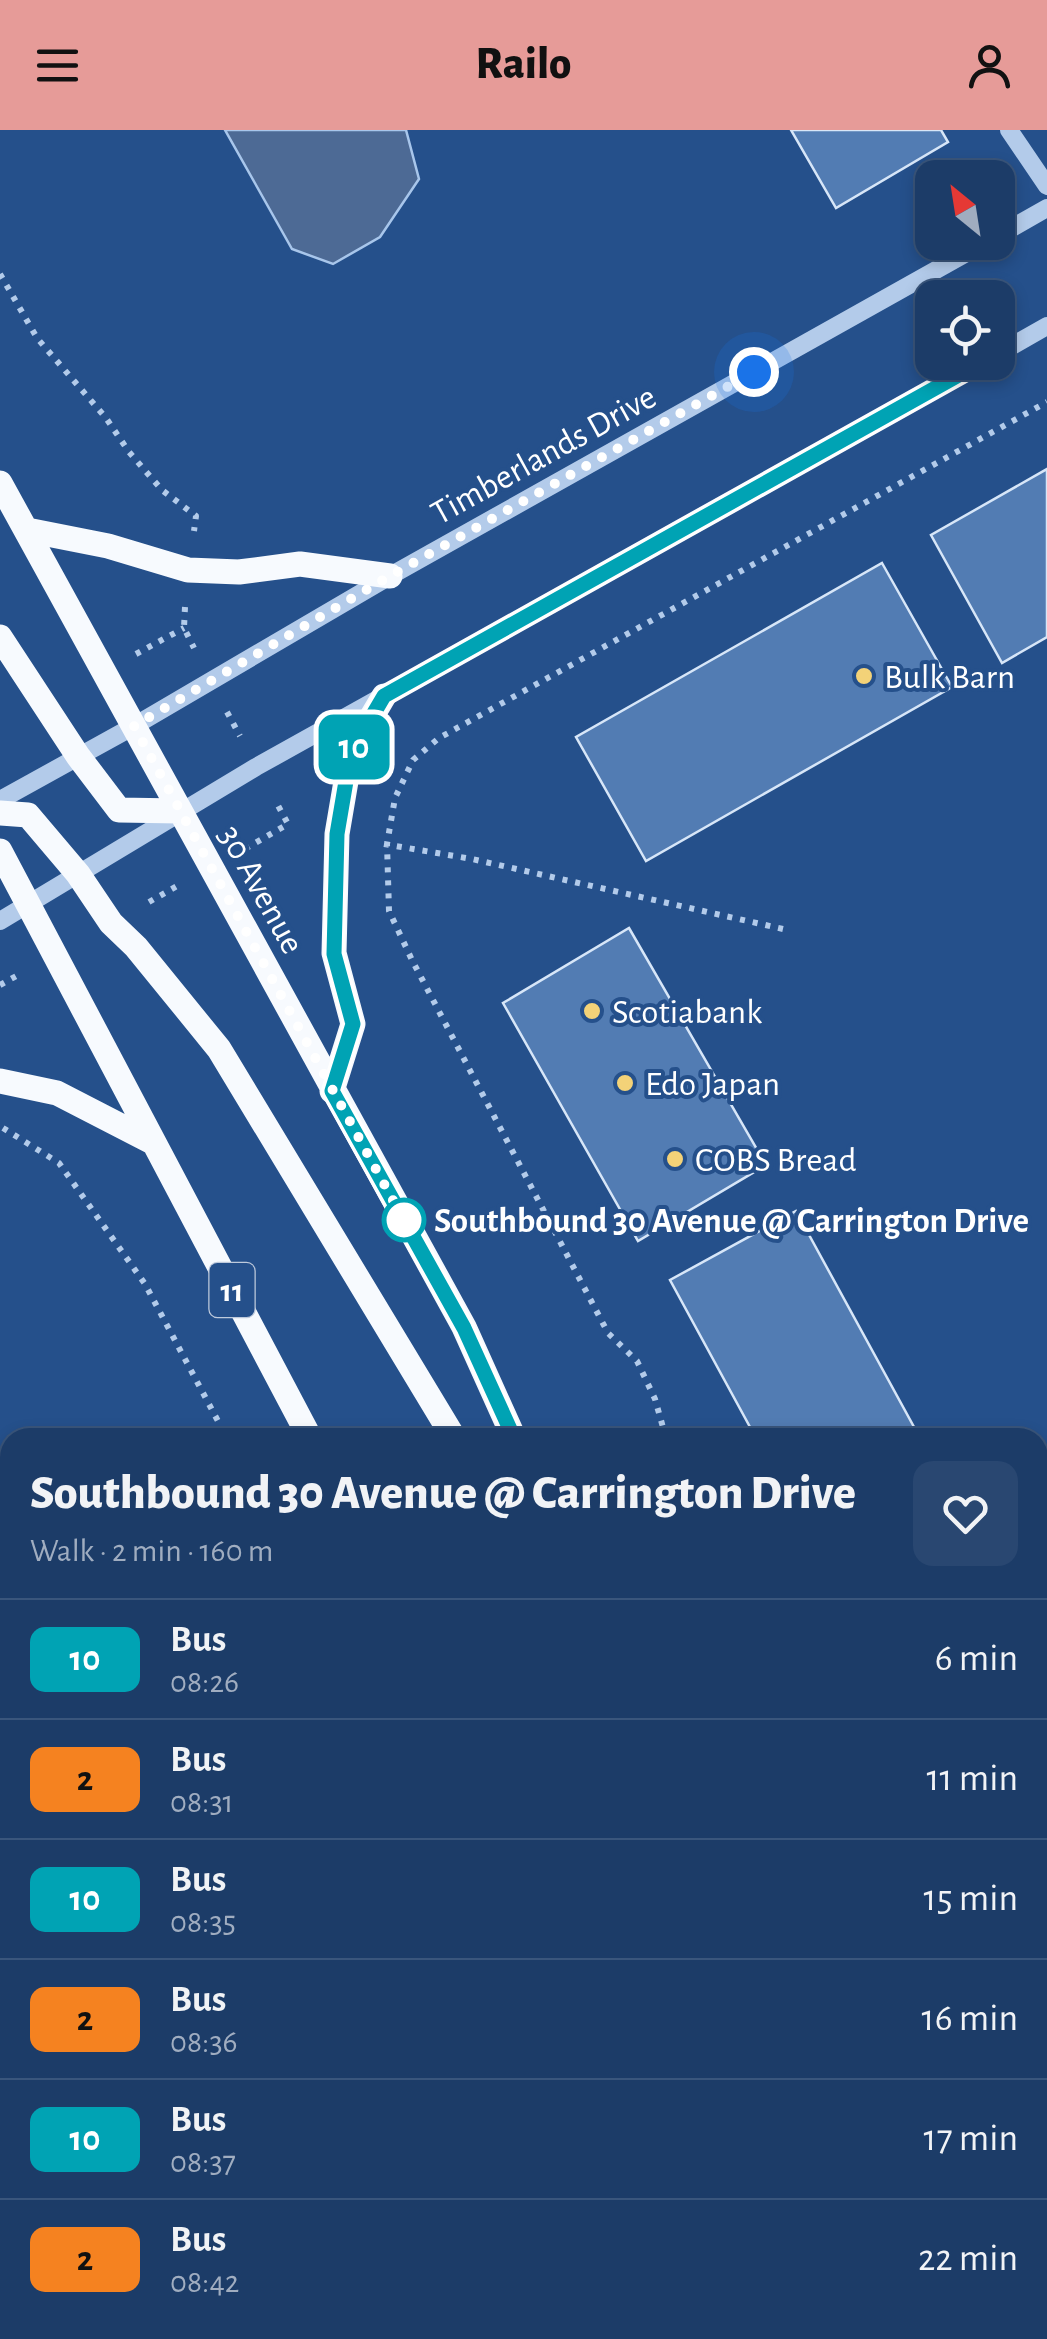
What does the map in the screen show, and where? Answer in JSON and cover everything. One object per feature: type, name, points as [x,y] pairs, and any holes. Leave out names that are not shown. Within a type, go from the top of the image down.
[{"type":"main road","name":"30 Avenue","points":[[0,483],[464,1328],[509,1428]]},
{"type":"main road","points":[[27,530],[108,546],[188,570],[239,572],[300,564],[390,576]]},
{"type":"main road","points":[[0,637],[78,756],[119,810],[179,812]]},
{"type":"main road","points":[[332,1091],[353,1024],[334,954],[337,834],[351,752],[384,696]]},
{"type":"main road","points":[[0,813],[28,815],[78,874],[110,924],[136,948],[218,1049],[448,1428]]},
{"type":"main road","name":"11","points":[[0,851],[305,1428]]},
{"type":"main road","points":[[0,1082],[57,1094],[154,1143]]},
{"type":"street","points":[[1009,130],[1047,186]]},
{"type":"street","points":[[1015,226],[1047,208]]},
{"type":"street","name":"Timberlands Drive","points":[[0,800],[954,260]]},
{"type":"street","points":[[1015,344],[1047,326]]},
{"type":"street","points":[[0,921],[179,812],[950,380]]},
{"type":"path","points":[[0,274],[36,338],[162,490],[196,516],[192,543]]},
{"type":"path","points":[[663,1428],[637,1361],[608,1333],[389,911],[386,844],[395,798],[414,760],[439,738],[1047,402]]},
{"type":"path","points":[[185,607],[184,628],[192,646]]},
{"type":"path","points":[[164,638],[184,628]]},
{"type":"path","points":[[274,832],[288,824],[280,809]]},
{"type":"path","points":[[386,844],[472,859],[784,929]]},
{"type":"path","points":[[0,1126],[59,1162],[145,1284],[222,1428]]},
{"type":"water","points":[[225,130],[406,130],[419,179],[380,237],[333,264],[292,249]]},
{"type":"building","points":[[791,130],[941,130],[948,142],[836,208]]},
{"type":"building","points":[[1047,469],[1047,637],[1002,663],[931,535]]},
{"type":"building","points":[[882,563],[952,687],[646,861],[576,737]]},
{"type":"building","points":[[629,928],[766,1165],[638,1241],[503,1003]]},
{"type":"building","points":[[796,1211],[915,1428],[751,1428],[670,1280]]},
{"type":"bus line","name":"10","points":[[509,1428],[464,1328],[332,1091],[353,1024],[334,954],[337,834],[351,752],[384,696],[950,380]]},
{"type":"place","name":"Bulk Barn","points":[[864,676]]},
{"type":"place","name":"Scotiabank","points":[[592,1011]]},
{"type":"place","name":"Edo Japan","points":[[625,1083]]},
{"type":"place","name":"COBS Bread","points":[[675,1159]]},
{"type":"place","name":"Southbound 30 Avenue @ Carrington Drive","points":[[404,1220]]},
{"type":"route","points":[[404,1220],[407,1226],[134,726],[390,576],[754,372]]}]
